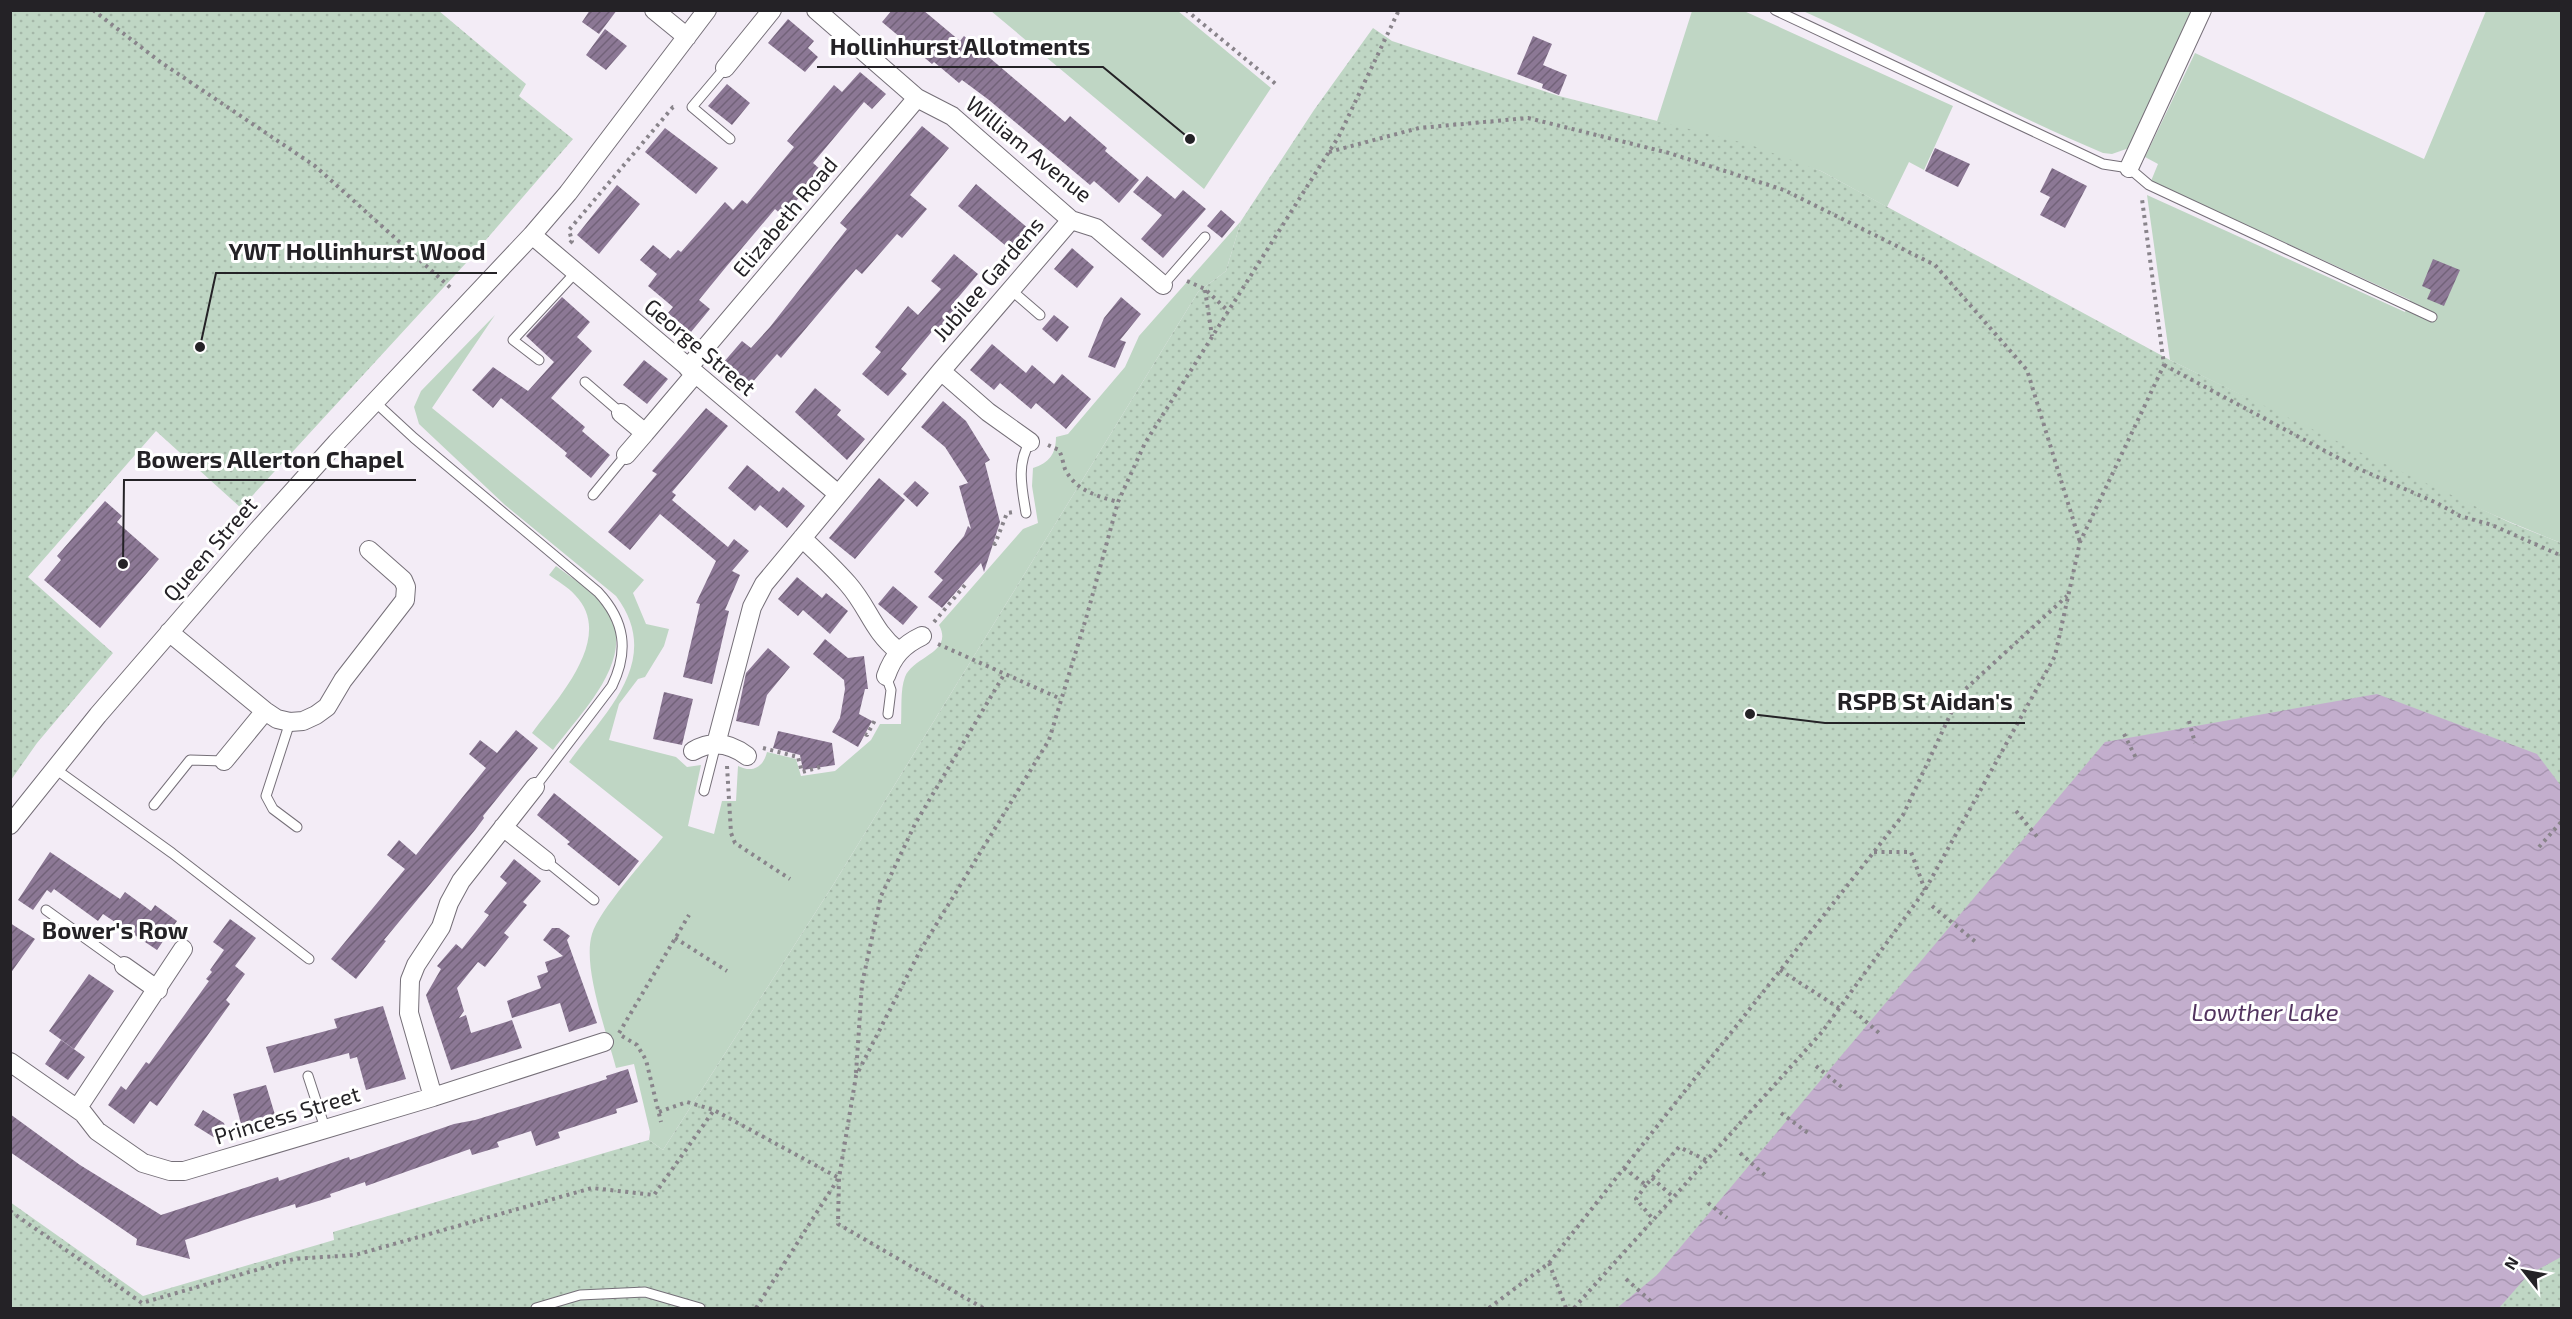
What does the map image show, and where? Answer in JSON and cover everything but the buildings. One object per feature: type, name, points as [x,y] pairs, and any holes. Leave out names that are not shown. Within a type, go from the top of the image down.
[{"type":"street","points":[[654,10],[687,37]]},
{"type":"street","name":"Queen Street","points":[[10,825],[54,768],[266,521],[532,235],[621,124],[707,10]]},
{"type":"street","points":[[725,68],[772,10]]},
{"type":"street","name":"William Avenue","points":[[816,10],[917,98],[952,116],[1071,219],[1096,228],[1163,285]]},
{"type":"street","points":[[2129,168],[2202,10]]},
{"type":"street","name":"Elizabeth Road","points":[[626,455],[692,371],[917,98]]},
{"type":"street","name":"Jubilee Gardens","points":[[731,748],[752,607],[764,584],[1071,219]]},
{"type":"street","name":"George Street","points":[[532,235],[838,494]]},
{"type":"street","name":"Jubilee Gardens","points":[[941,371],[988,412],[1030,442]]},
{"type":"street","points":[[621,413],[645,433]]},
{"type":"street","points":[[802,538],[849,585],[875,628],[898,651]]},
{"type":"street","points":[[169,632],[277,719],[290,722],[303,721],[316,716],[327,707],[343,680],[405,600],[406,587],[403,580],[369,550]]},
{"type":"street","points":[[886,676],[898,651],[909,642],[922,636]]},
{"type":"street","points":[[224,761],[265,711]]},
{"type":"street","points":[[693,751],[731,748]]},
{"type":"street","points":[[433,1097],[409,1012],[410,980],[416,964],[441,927],[449,903],[461,881],[535,787]]},
{"type":"street","points":[[504,827],[546,861]]},
{"type":"street","points":[[77,1109],[158,990],[183,949]]},
{"type":"street","points":[[124,966],[158,990]]},
{"type":"street","name":"Princess Street","points":[[10,1062],[77,1109],[97,1131],[119,1148],[143,1163],[170,1171],[184,1171],[433,1097],[611,1038]]},
{"type":"lane","points":[[1775,10],[2103,164],[2129,168],[2149,186],[2432,317]]},
{"type":"lane","points":[[725,68],[692,107],[730,139]]},
{"type":"lane","points":[[1163,285],[1205,237]]},
{"type":"lane","points":[[539,360],[513,340],[576,272]]},
{"type":"lane","points":[[1011,290],[1040,315]]},
{"type":"lane","points":[[585,382],[621,413]]},
{"type":"lane","points":[[375,402],[414,438],[598,592],[610,605],[618,620],[623,636],[620,671],[612,686],[535,787]]},
{"type":"lane","points":[[1026,511],[1021,465],[1023,453],[1030,442]]},
{"type":"lane","points":[[593,495],[626,455]]},
{"type":"lane","points":[[886,676],[891,690],[888,714]]},
{"type":"lane","points":[[290,722],[266,796],[273,809],[297,827]]},
{"type":"lane","points":[[704,791],[731,748]]},
{"type":"lane","points":[[154,805],[190,760],[224,761]]},
{"type":"lane","points":[[54,768],[172,853],[309,959]]},
{"type":"lane","points":[[546,861],[594,900]]},
{"type":"lane","points":[[46,910],[124,966]]},
{"type":"lane","points":[[308,1076],[324,1128]]},
{"type":"lane","points":[[536,1308],[580,1295],[645,1292],[700,1308]]},
{"type":"path","points":[[93,10],[159,61],[315,166],[454,291],[448,298]]},
{"type":"path","points":[[1186,10],[1276,85]]},
{"type":"path","points":[[856,1076],[920,951],[1048,740],[1087,615],[1118,502],[1145,443],[1339,136],[1399,10]]},
{"type":"path","points":[[558,258],[572,241],[569,230],[673,107],[692,107]]},
{"type":"path","points":[[1328,153],[1419,128],[1528,118],[1669,153],[1784,190],[1935,265],[2027,370],[2080,542]]},
{"type":"path","points":[[1574,1308],[1822,1032],[1925,890],[2055,656],[2080,542],[2164,365],[2141,190],[2129,168]]},
{"type":"path","points":[[1163,285],[1182,279],[1205,290],[1228,311]]},
{"type":"path","points":[[1205,290],[1212,337]]},
{"type":"path","points":[[2164,365],[2357,468],[2437,503],[2460,516],[2492,525],[2562,556]]},
{"type":"path","points":[[1030,442],[1057,448],[1068,474],[1076,484],[1087,492],[1118,502]]},
{"type":"path","points":[[993,543],[996,544],[1007,513],[1026,511]]},
{"type":"path","points":[[964,583],[966,584],[922,636],[1061,699]]},
{"type":"path","points":[[1490,1308],[1549,1263],[1874,852],[1902,815],[1960,694],[2067,595]]},
{"type":"path","points":[[984,1308],[838,1224],[838,1178],[856,1076],[862,984],[881,896],[915,824],[1005,673]]},
{"type":"path","points":[[2189,721],[2195,743]]},
{"type":"path","points":[[2124,734],[2137,760]]},
{"type":"path","points":[[790,879],[739,848],[733,838],[731,748],[759,747],[798,757],[802,772],[820,769],[820,767]]},
{"type":"path","points":[[2016,812],[2038,839]]},
{"type":"path","points":[[2539,847],[2562,821]]},
{"type":"path","points":[[1874,852],[1911,852],[1925,890]]},
{"type":"path","points":[[1932,906],[1977,943]]},
{"type":"path","points":[[662,1122],[646,1060],[637,1045],[611,1038],[689,915]]},
{"type":"path","points":[[675,938],[727,970]]},
{"type":"path","points":[[1780,970],[1839,1008]]},
{"type":"path","points":[[1854,1011],[1879,1032]]},
{"type":"path","points":[[1816,1066],[1844,1089]]},
{"type":"path","points":[[659,1112],[687,1102],[714,1110],[838,1178]]},
{"type":"path","points":[[10,1211],[142,1303],[294,1259],[355,1255],[592,1188],[654,1195],[714,1110]]},
{"type":"path","points":[[1781,1113],[1808,1133]]},
{"type":"path","points":[[1653,1220],[1636,1199],[1678,1147],[1706,1160]]},
{"type":"path","points":[[1740,1153],[1766,1176]]},
{"type":"path","points":[[1624,1168],[1646,1185]]},
{"type":"path","points":[[756,1308],[838,1178]]},
{"type":"path","points":[[1652,1178],[1673,1197]]},
{"type":"path","points":[[1708,1203],[1727,1218]]},
{"type":"path","points":[[1549,1263],[1566,1308]]},
{"type":"path","points":[[1626,1279],[1653,1303]]},
{"type":"green space","points":[[11,10],[439,11],[526,84],[519,96],[573,139],[466,263],[241,508],[156,431],[28,577],[113,653],[37,743],[11,780]]},
{"type":"green space","points":[[991,11],[1178,11],[1271,88],[1204,189]]},
{"type":"green space","points":[[1692,11],[1744,11],[1953,106],[1924,170],[1909,162],[1887,207],[1821,171],[1657,121]]},
{"type":"green space","points":[[1803,11],[2194,11],[2129,148],[2112,154],[2103,153],[2027,119]]},
{"type":"green space","points":[[2486,11],[2561,11],[2561,543],[2462,501],[2170,360],[2147,195],[2405,312],[2410,300],[2151,181],[2158,164],[2145,157],[2195,53],[2424,159]]},
{"type":"green space","points":[[1373,28],[1392,41],[1559,96],[1748,144],[1821,171],[2170,360],[2511,523],[2561,543],[2561,1308],[11,1308],[10,1202],[143,1296],[334,1240],[333,1232],[649,1140],[663,1150],[833,885],[1198,292],[1226,271],[1241,221],[1314,110]]},
{"type":"green space","points":[[1241,221],[1226,271],[1198,292],[833,885],[663,1150],[649,1140],[650,1132],[634,1064],[616,1068],[593,982],[590,948],[592,934],[604,912],[663,837],[569,762],[599,724],[624,684],[632,663],[634,642],[629,619],[616,596],[505,505],[419,424],[414,407],[421,391],[495,315],[432,408],[644,580],[633,593],[646,624],[669,629],[664,646],[645,677],[638,679],[619,704],[609,740],[676,757],[687,767],[701,765],[688,826],[714,834],[722,801],[736,801],[738,766],[748,769],[756,768],[763,762],[767,752],[796,759],[801,776],[835,771],[871,740],[880,724],[901,724],[903,682],[909,670],[931,654],[941,642],[942,634],[939,625],[1023,529],[1038,523],[1032,486],[1033,468],[1050,457],[1055,448],[1056,437],[1068,434],[1125,367],[1139,336]]},
{"type":"green space","points":[[556,566],[589,591],[606,608],[615,627],[616,646],[612,664],[603,683],[553,750],[532,733],[578,667],[586,648],[589,630],[586,612],[575,595],[549,575]]},
{"type":"water","name":"Lowther Lake","points":[[2377,694],[2537,754],[2561,786],[2561,1257],[2528,1275],[2499,1308],[1617,1308],[1657,1275],[2105,742]]},
{"type":"place","name":"Hollinhurst Allotments","points":[[1190,139]]},
{"type":"place","name":"YWT Hollinhurst Wood","points":[[200,347]]},
{"type":"place","name":"Bowers Allerton Chapel","points":[[123,564]]},
{"type":"place","name":"RSPB St Aidan's","points":[[1750,714]]},
{"type":"district","name":"Bower's Row","points":[[115,931]]}]
